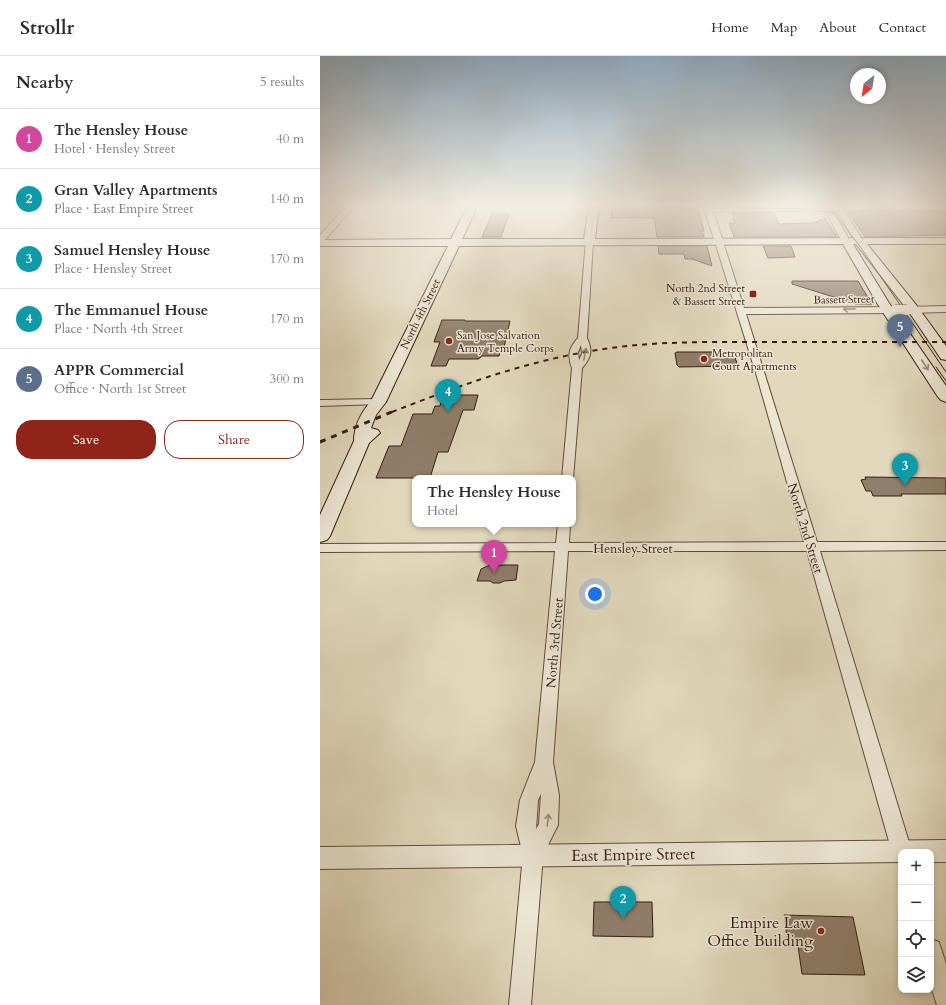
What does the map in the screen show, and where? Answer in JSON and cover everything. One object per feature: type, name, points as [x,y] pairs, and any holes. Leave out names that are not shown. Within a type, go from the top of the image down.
[{"type":"main road","name":"North 4th Street","points":[[320,536],[362,441],[373,431],[380,416],[382,409],[378,402],[452,249]]},
{"type":"main road","points":[[851,249],[864,273],[891,310],[946,397]]},
{"type":"main road","points":[[865,249],[946,356]]},
{"type":"street","points":[[568,475],[577,368],[585,359],[586,352],[586,346],[582,338],[588,249]]},
{"type":"street","name":"North 2nd Street","points":[[721,249],[742,311],[813,547],[901,849]]},
{"type":"street","name":"Bassett Street","points":[[742,311],[946,309]]},
{"type":"street","points":[[320,403],[378,402]]},
{"type":"street","name":"North 3rd Street","points":[[520,1005],[533,856],[548,825],[550,795],[544,762],[564,527]]},
{"type":"street","name":"Hensley Street","points":[[320,548],[946,546]]},
{"type":"street","name":"East Empire Street","points":[[934,851],[946,851]]},
{"type":"street","name":"East Empire Street","points":[[320,858],[898,852]]},
{"type":"street","points":[[933,957],[946,1000]]},
{"type":"building","points":[[658,249],[708,249],[712,266],[692,259],[685,259],[684,254],[659,254]]},
{"type":"building","points":[[764,249],[792,249],[795,257],[768,258]]},
{"type":"building","points":[[792,281],[858,281],[872,304],[856,304],[792,284]]},
{"type":"building","name":"San Jose Salvation Army Temple Corps","points":[[442,320],[510,321],[504,347],[501,347],[499,356],[481,356],[478,359],[449,359],[446,366],[431,366],[440,342],[434,342]]},
{"type":"building","name":"Metropolitan Court Apartments","points":[[733,352],[738,366],[679,367],[677,365],[675,353]]},
{"type":"building","points":[[443,395],[478,395],[474,410],[463,410],[448,452],[438,452],[431,475],[412,475],[412,478],[376,478],[389,446],[401,446],[413,414],[432,414],[435,406],[440,406]]},
{"type":"building","points":[[865,477],[946,478],[946,494],[901,494],[902,496],[873,496],[871,491],[866,491],[861,480],[866,479]]},
{"type":"building","points":[[490,565],[518,565],[516,580],[504,581],[500,583],[477,581],[481,569]]},
{"type":"building","points":[[594,902],[652,902],[653,937],[593,936]]},
{"type":"building","name":"Empire Law Office Building","points":[[784,915],[853,917],[865,975],[802,974],[798,946],[788,946]]},
{"type":"tram line","points":[[862,249],[946,372]]},
{"type":"tram line","points":[[936,367],[946,381]]},
{"type":"railway","points":[[392,412],[472,382],[527,365],[583,352],[611,348],[688,342],[946,342]]},
{"type":"railway","points":[[320,442],[394,411]]},
{"type":"place","name":"North 2nd Street & Bassett Street","points":[[753,294]]},
{"type":"place","name":"San Jose Salvation Army Temple Corps","points":[[449,341]]},
{"type":"place","name":"APPR Commercial","points":[[900,347]]},
{"type":"place","name":"Metropolitan Court Apartments","points":[[704,359]]},
{"type":"place","name":"The Emmanuel House","points":[[448,412]]},
{"type":"place","name":"Samuel Hensley House","points":[[905,486]]},
{"type":"place","name":"The Hensley House","points":[[494,573]]},
{"type":"place","name":"Gran Valley Apartments","points":[[623,919]]},
{"type":"place","name":"Empire Law Office Building","points":[[821,931]]}]
